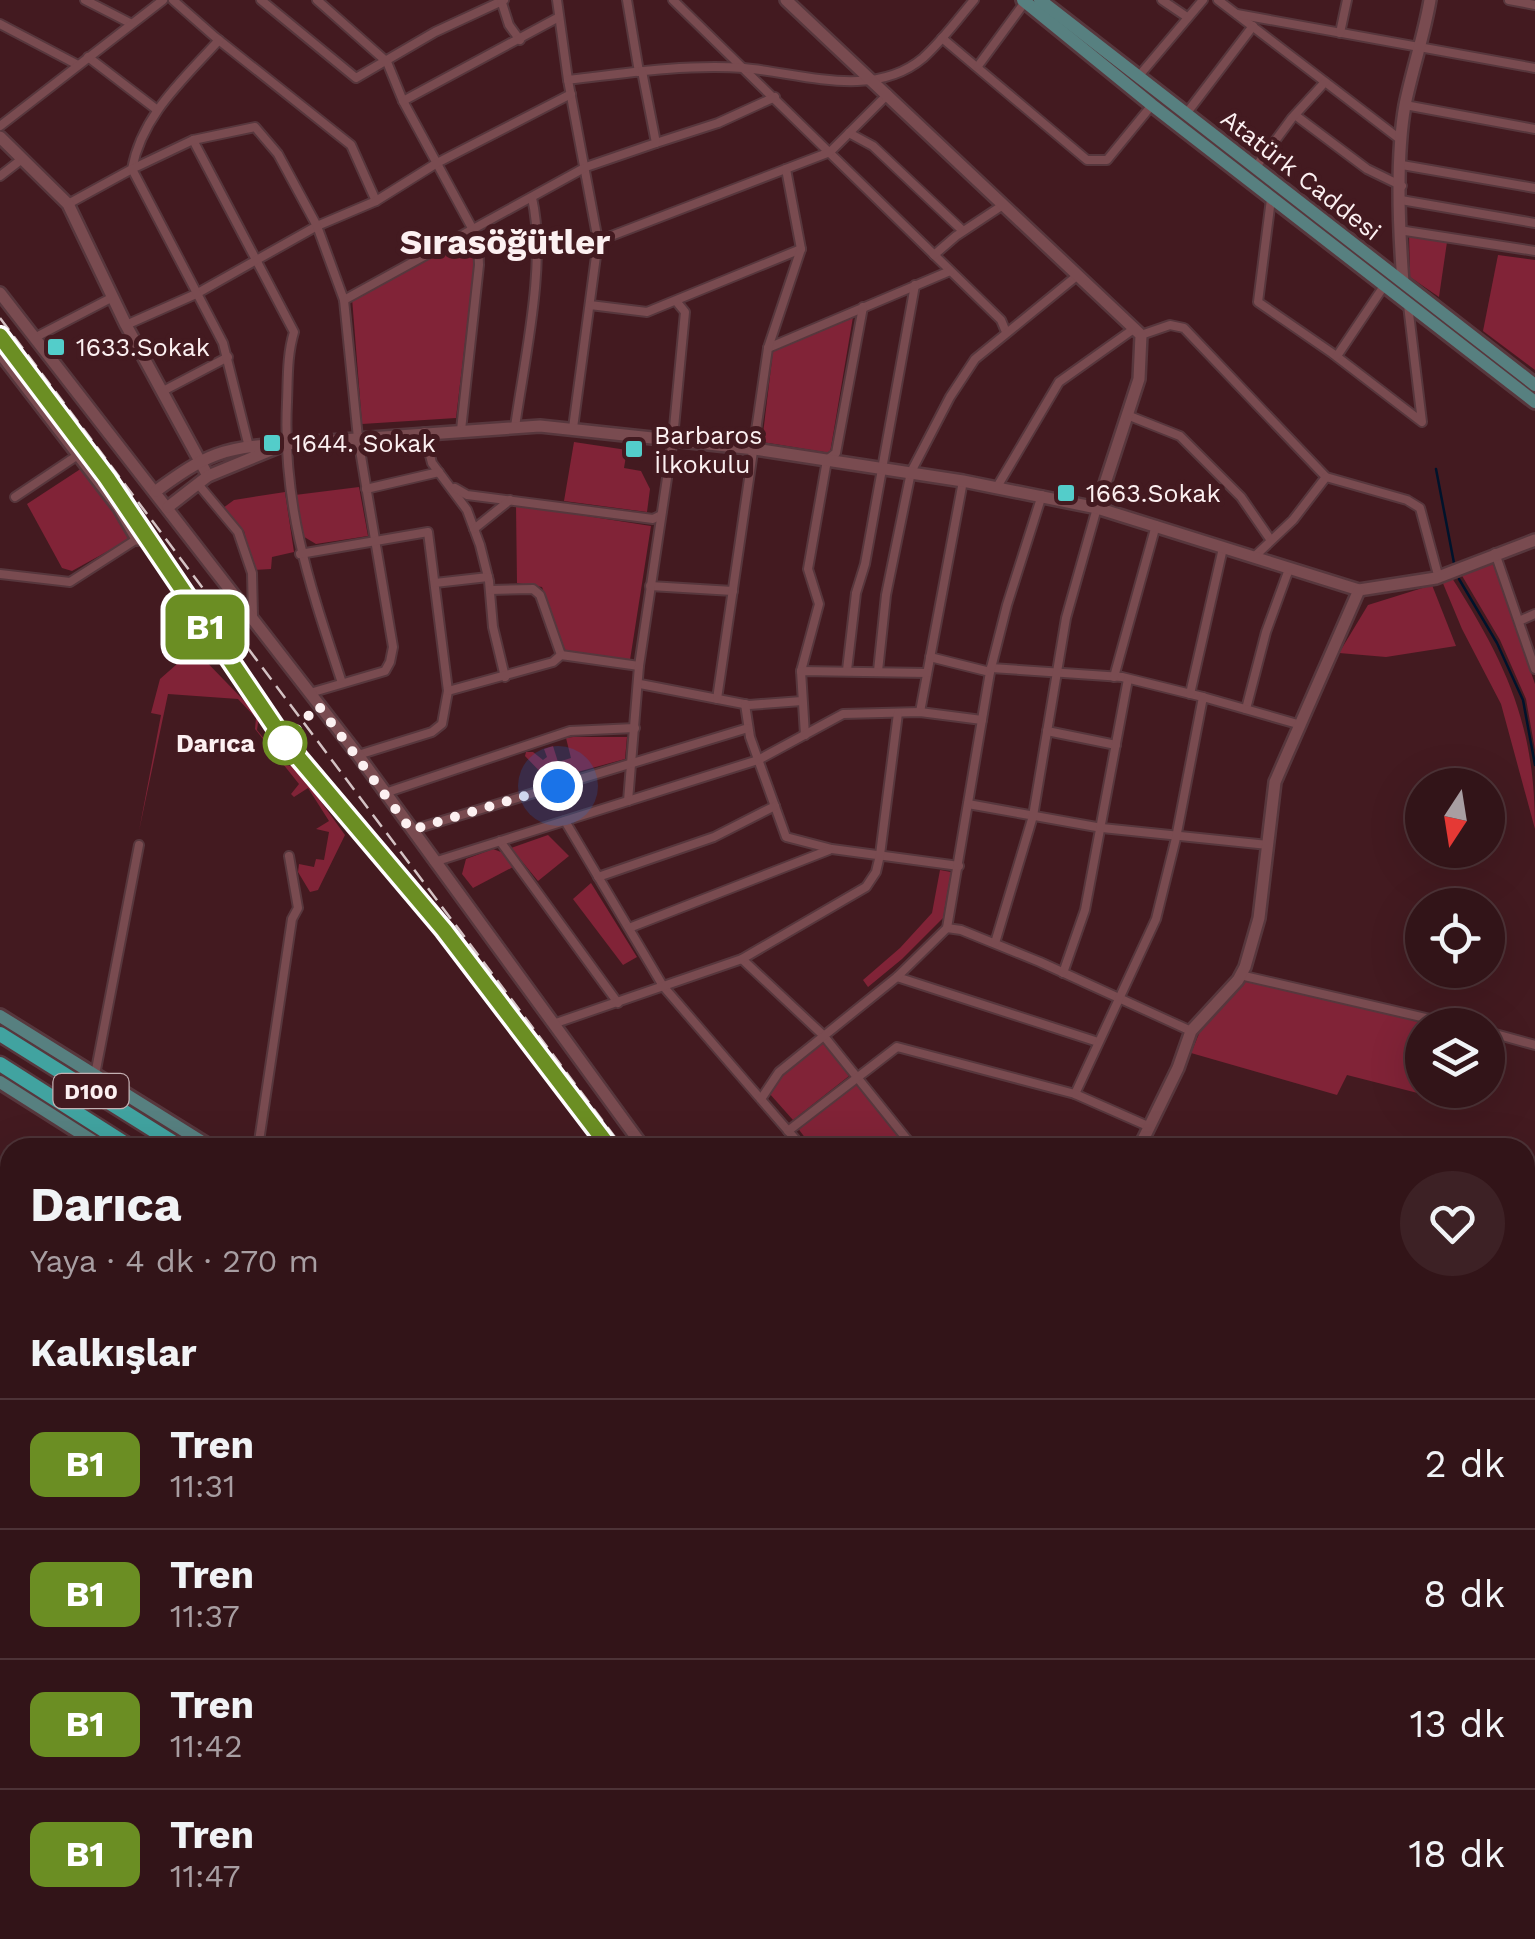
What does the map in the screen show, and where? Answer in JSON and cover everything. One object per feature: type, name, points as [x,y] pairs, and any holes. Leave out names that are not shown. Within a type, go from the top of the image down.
[{"type":"highway","name":"D100","points":[[0,1034],[166,1138]]},
{"type":"highway","name":"D100","points":[[0,1064],[116,1138]]},
{"type":"main road","name":"Atatürk Caddesi","points":[[1040,0],[1535,385]]},
{"type":"main road","points":[[1024,1],[1152,106],[1535,402]]},
{"type":"main road","points":[[0,1016],[196,1138]]},
{"type":"main road","points":[[0,1082],[88,1138]]},
{"type":"street","points":[[85,0],[130,23]]},
{"type":"street","points":[[0,126],[163,0]]},
{"type":"street","points":[[173,0],[351,145],[376,201]]},
{"type":"street","points":[[261,0],[356,78],[502,0],[509,24],[520,40]]},
{"type":"street","points":[[317,0],[387,62],[403,100],[478,239],[479,265],[461,430]]},
{"type":"street","points":[[557,0],[598,241],[573,428]]},
{"type":"street","points":[[627,0],[656,142]]},
{"type":"street","points":[[673,0],[1001,320],[1006,332]]},
{"type":"street","points":[[786,0],[1138,332],[1139,380],[1066,618],[1033,816],[995,944]]},
{"type":"street","points":[[568,80],[640,71],[744,68],[848,82],[873,80],[920,60],[974,0]]},
{"type":"street","points":[[1162,0],[1187,17]]},
{"type":"street","points":[[1138,77],[1203,0]]},
{"type":"street","points":[[1218,0],[1402,141]]},
{"type":"street","points":[[1340,33],[1346,0]]},
{"type":"street","points":[[1403,282],[1399,230],[1405,105],[1422,47],[1430,0]]},
{"type":"street","points":[[1508,0],[1535,5]]},
{"type":"street","points":[[978,66],[1024,1]]},
{"type":"street","points":[[1237,14],[1535,68]]},
{"type":"street","points":[[403,100],[559,17]]},
{"type":"street","points":[[1186,114],[1253,26]]},
{"type":"street","points":[[1,27],[78,65]]},
{"type":"street","points":[[942,38],[1087,160],[1106,160],[1152,106]]},
{"type":"street","points":[[219,40],[156,109],[136,148],[132,170],[228,357],[250,450]]},
{"type":"street","points":[[88,57],[156,109]]},
{"type":"street","points":[[1255,168],[1325,82]]},
{"type":"street","points":[[126,325],[196,294],[318,226],[376,201],[437,163],[570,94]]},
{"type":"street","points":[[598,241],[830,152],[888,94]]},
{"type":"street","points":[[344,300],[586,167],[718,123],[775,97]]},
{"type":"street","points":[[1405,105],[1535,129]]},
{"type":"street","points":[[1295,115],[1367,169],[1402,186]]},
{"type":"street","points":[[68,204],[193,140],[255,127],[278,154],[318,226],[344,300],[358,438],[392,647],[385,671],[310,692]]},
{"type":"street","points":[[849,133],[874,146],[964,231]]},
{"type":"street","points":[[0,137],[68,204],[126,325],[199,459],[203,480],[238,532],[252,574],[253,616]]},
{"type":"street","points":[[193,140],[294,332],[289,350],[286,444],[292,514],[300,554],[342,684]]},
{"type":"street","points":[[0,176],[22,159]]},
{"type":"street","points":[[1402,166],[1535,188]]},
{"type":"street","points":[[717,699],[768,348],[801,250],[786,169]]},
{"type":"street","points":[[515,427],[536,258],[532,198]]},
{"type":"street","points":[[1271,198],[1258,302],[1337,356],[1422,422],[1408,305]]},
{"type":"street","points":[[1401,200],[1535,223]]},
{"type":"street","points":[[934,255],[1003,205]]},
{"type":"street","points":[[1399,230],[1535,252]]},
{"type":"street","points":[[590,305],[648,312],[801,250]]},
{"type":"street","points":[[768,348],[950,271]]},
{"type":"street","points":[[878,672],[886,595],[912,472],[950,397],[975,359],[1079,274]]},
{"type":"street","points":[[847,670],[856,593],[865,564],[915,285]]},
{"type":"street","points":[[1337,356],[1384,286]]},
{"type":"street","points":[[0,293],[358,754],[637,1138]]},
{"type":"street","points":[[36,337],[114,296]]},
{"type":"street","points":[[628,802],[639,666],[673,438],[685,312],[676,301]]},
{"type":"street","points":[[805,734],[801,672],[819,604],[808,569],[828,460],[836,452],[863,307]]},
{"type":"street","points":[[997,488],[1058,382],[1138,332],[1170,325],[1184,328],[1326,477],[1407,500],[1420,508],[1436,578]]},
{"type":"street","points":[[0,352],[120,508],[137,539],[70,582],[0,574]]},
{"type":"street","points":[[163,391],[228,357]]},
{"type":"street","points":[[1127,415],[1180,436],[1240,496],[1270,540]]},
{"type":"street","points":[[156,491],[199,459],[286,444],[424,432],[573,428],[662,442],[673,438],[755,449],[1042,495],[1156,525],[1359,590],[1436,578],[1535,540]]},
{"type":"street","points":[[424,432],[432,463],[467,510],[474,529],[488,577],[492,626],[505,677]]},
{"type":"street","points":[[168,507],[250,450]]},
{"type":"street","points":[[15,496],[78,455]]},
{"type":"street","points":[[366,489],[438,472]]},
{"type":"street","points":[[1254,557],[1293,520],[1326,477]]},
{"type":"street","points":[[920,712],[963,481]]},
{"type":"street","points":[[448,484],[467,495],[653,519],[661,515]]},
{"type":"street","points":[[761,1099],[779,1072],[896,976],[947,928],[990,670],[1042,495]]},
{"type":"street","points":[[474,529],[510,500]]},
{"type":"street","points":[[1114,676],[1156,525]]},
{"type":"street","points":[[300,554],[428,532],[448,691],[442,724],[432,732],[358,754]]},
{"type":"street","points":[[1190,694],[1223,548]]},
{"type":"street","points":[[1495,553],[1535,669]]},
{"type":"street","points":[[1246,709],[1266,632],[1289,569]]},
{"type":"street","points":[[434,583],[488,577]]},
{"type":"street","points":[[650,586],[733,591]]},
{"type":"street","points":[[490,590],[533,590],[540,595],[560,656]]},
{"type":"street","points":[[1144,1138],[1191,1031],[1240,975],[1258,918],[1275,782],[1359,590]]},
{"type":"street","points":[[1519,621],[1535,614]]},
{"type":"street","points":[[560,656],[639,666]]},
{"type":"street","points":[[448,691],[554,662],[560,656]]},
{"type":"street","points":[[930,658],[990,670],[1114,676],[1301,725]]},
{"type":"street","points":[[801,672],[927,673]]},
{"type":"street","points":[[1064,972],[1085,910],[1128,679]]},
{"type":"street","points":[[640,684],[744,704],[802,700]]},
{"type":"street","points":[[1075,1094],[1156,919],[1176,838],[1202,697]]},
{"type":"street","points":[[744,704],[758,760],[786,837],[832,849],[958,866]]},
{"type":"street","points":[[553,1024],[742,960],[866,888],[880,855],[898,712]]},
{"type":"street","points":[[434,862],[758,760],[843,714],[920,712],[982,720]]},
{"type":"street","points":[[385,793],[570,731],[635,728]]},
{"type":"street","points":[[411,830],[748,728]]},
{"type":"street","points":[[1047,731],[1116,745]]},
{"type":"street","points":[[968,804],[1176,838],[1268,844]]},
{"type":"street","points":[[598,877],[714,837],[775,806]]},
{"type":"street","points":[[565,821],[663,986],[794,1138]]},
{"type":"street","points":[[500,842],[618,1003]]},
{"type":"street","points":[[95,1075],[139,845]]},
{"type":"street","points":[[628,928],[832,849]]},
{"type":"street","points":[[259,1138],[292,919],[298,908],[289,856]]},
{"type":"street","points":[[947,928],[1064,972],[1191,1031]]},
{"type":"street","points":[[742,960],[823,1036],[906,1138]]},
{"type":"street","points":[[1240,975],[1405,1013]]},
{"type":"street","points":[[896,976],[1098,1042]]},
{"type":"street","points":[[1505,1037],[1535,1046]]},
{"type":"street","points":[[788,1131],[897,1047],[1075,1094],[1150,1127]]},
{"type":"shaded area","points":[[1409,235],[1447,242],[1439,297],[1410,277]]},
{"type":"shaded area","points":[[468,237],[473,242],[475,259],[456,418],[362,424],[352,298]]},
{"type":"shaded area","points":[[1498,255],[1535,260],[1535,370],[1483,331]]},
{"type":"shaded area","points":[[853,317],[830,453],[762,442],[773,351]]},
{"type":"shaded area","points":[[574,442],[627,450],[624,468],[641,471],[650,489],[647,512],[564,501]]},
{"type":"shaded area","points":[[82,468],[131,532],[128,540],[72,571],[62,568],[27,504]]},
{"type":"shaded area","points":[[359,487],[368,536],[316,544],[301,535],[295,495]]},
{"type":"shaded area","points":[[285,492],[294,552],[272,557],[271,569],[253,570],[244,531],[223,508],[234,500]]},
{"type":"shaded area","points":[[516,505],[651,526],[630,660],[565,650],[542,587],[517,583]]},
{"type":"shaded area","points":[[1493,563],[1535,684],[1535,750],[1526,699],[1500,640],[1461,574]]},
{"type":"shaded area","points":[[1452,578],[1488,639],[1514,697],[1530,758],[1535,829],[1501,704],[1442,581]]},
{"type":"shaded area","points":[[1432,585],[1456,646],[1386,657],[1339,653],[1368,605]]},
{"type":"shaded area","points":[[194,649],[259,716],[257,730],[285,765],[296,767],[345,835],[318,890],[310,892],[298,872],[299,864],[314,867],[316,859],[324,860],[329,832],[316,829],[329,821],[308,788],[294,797],[291,794],[299,784],[255,729],[256,718],[238,699],[168,694],[139,831],[161,715],[151,713],[160,679]]},
{"type":"shaded area","points":[[627,737],[625,759],[548,780],[525,756],[526,752],[533,752],[543,760],[547,757],[544,749],[553,746],[558,762],[571,758],[566,738]]},
{"type":"shaded area","points":[[548,835],[569,856],[538,881],[511,848]]},
{"type":"shaded area","points":[[493,849],[501,852],[513,867],[473,888],[462,874],[466,859]]},
{"type":"shaded area","points":[[940,870],[951,872],[943,918],[868,987],[863,980],[932,913]]},
{"type":"shaded area","points":[[591,883],[637,957],[623,965],[573,899]]},
{"type":"shaded area","points":[[1246,980],[1405,1017],[1405,1090],[1347,1075],[1337,1095],[1191,1053],[1201,1029]]},
{"type":"shaded area","points":[[822,1041],[849,1076],[793,1120],[769,1093],[781,1077]]},
{"type":"shaded area","points":[[855,1081],[902,1138],[805,1138],[797,1127]]},
{"type":"waterway","points":[[1436,469],[1454,563]]},
{"type":"waterway","points":[[1459,579],[1497,643],[1523,700],[1535,765]]},
{"type":"railway","points":[[0,318],[615,1138]]},
{"type":"railway","points":[[111,484],[286,743],[446,932]]},
{"type":"train","name":"B1","points":[[0,336],[107,478],[263,713],[340,810],[444,930],[603,1138]]},
{"type":"place","name":"1633.Sokak","points":[[56,347]]},
{"type":"place","name":"1644. Sokak","points":[[272,443]]},
{"type":"place","name":"Barbaros İlkokulu","points":[[634,449]]},
{"type":"place","name":"1663.Sokak","points":[[1066,493]]},
{"type":"place","name":"Darıca","points":[[285,743]]},
{"type":"district","name":"Sırasöğütler","points":[[505,242]]},
{"type":"route","points":[[285,743],[318,705],[411,830],[558,786]]}]
